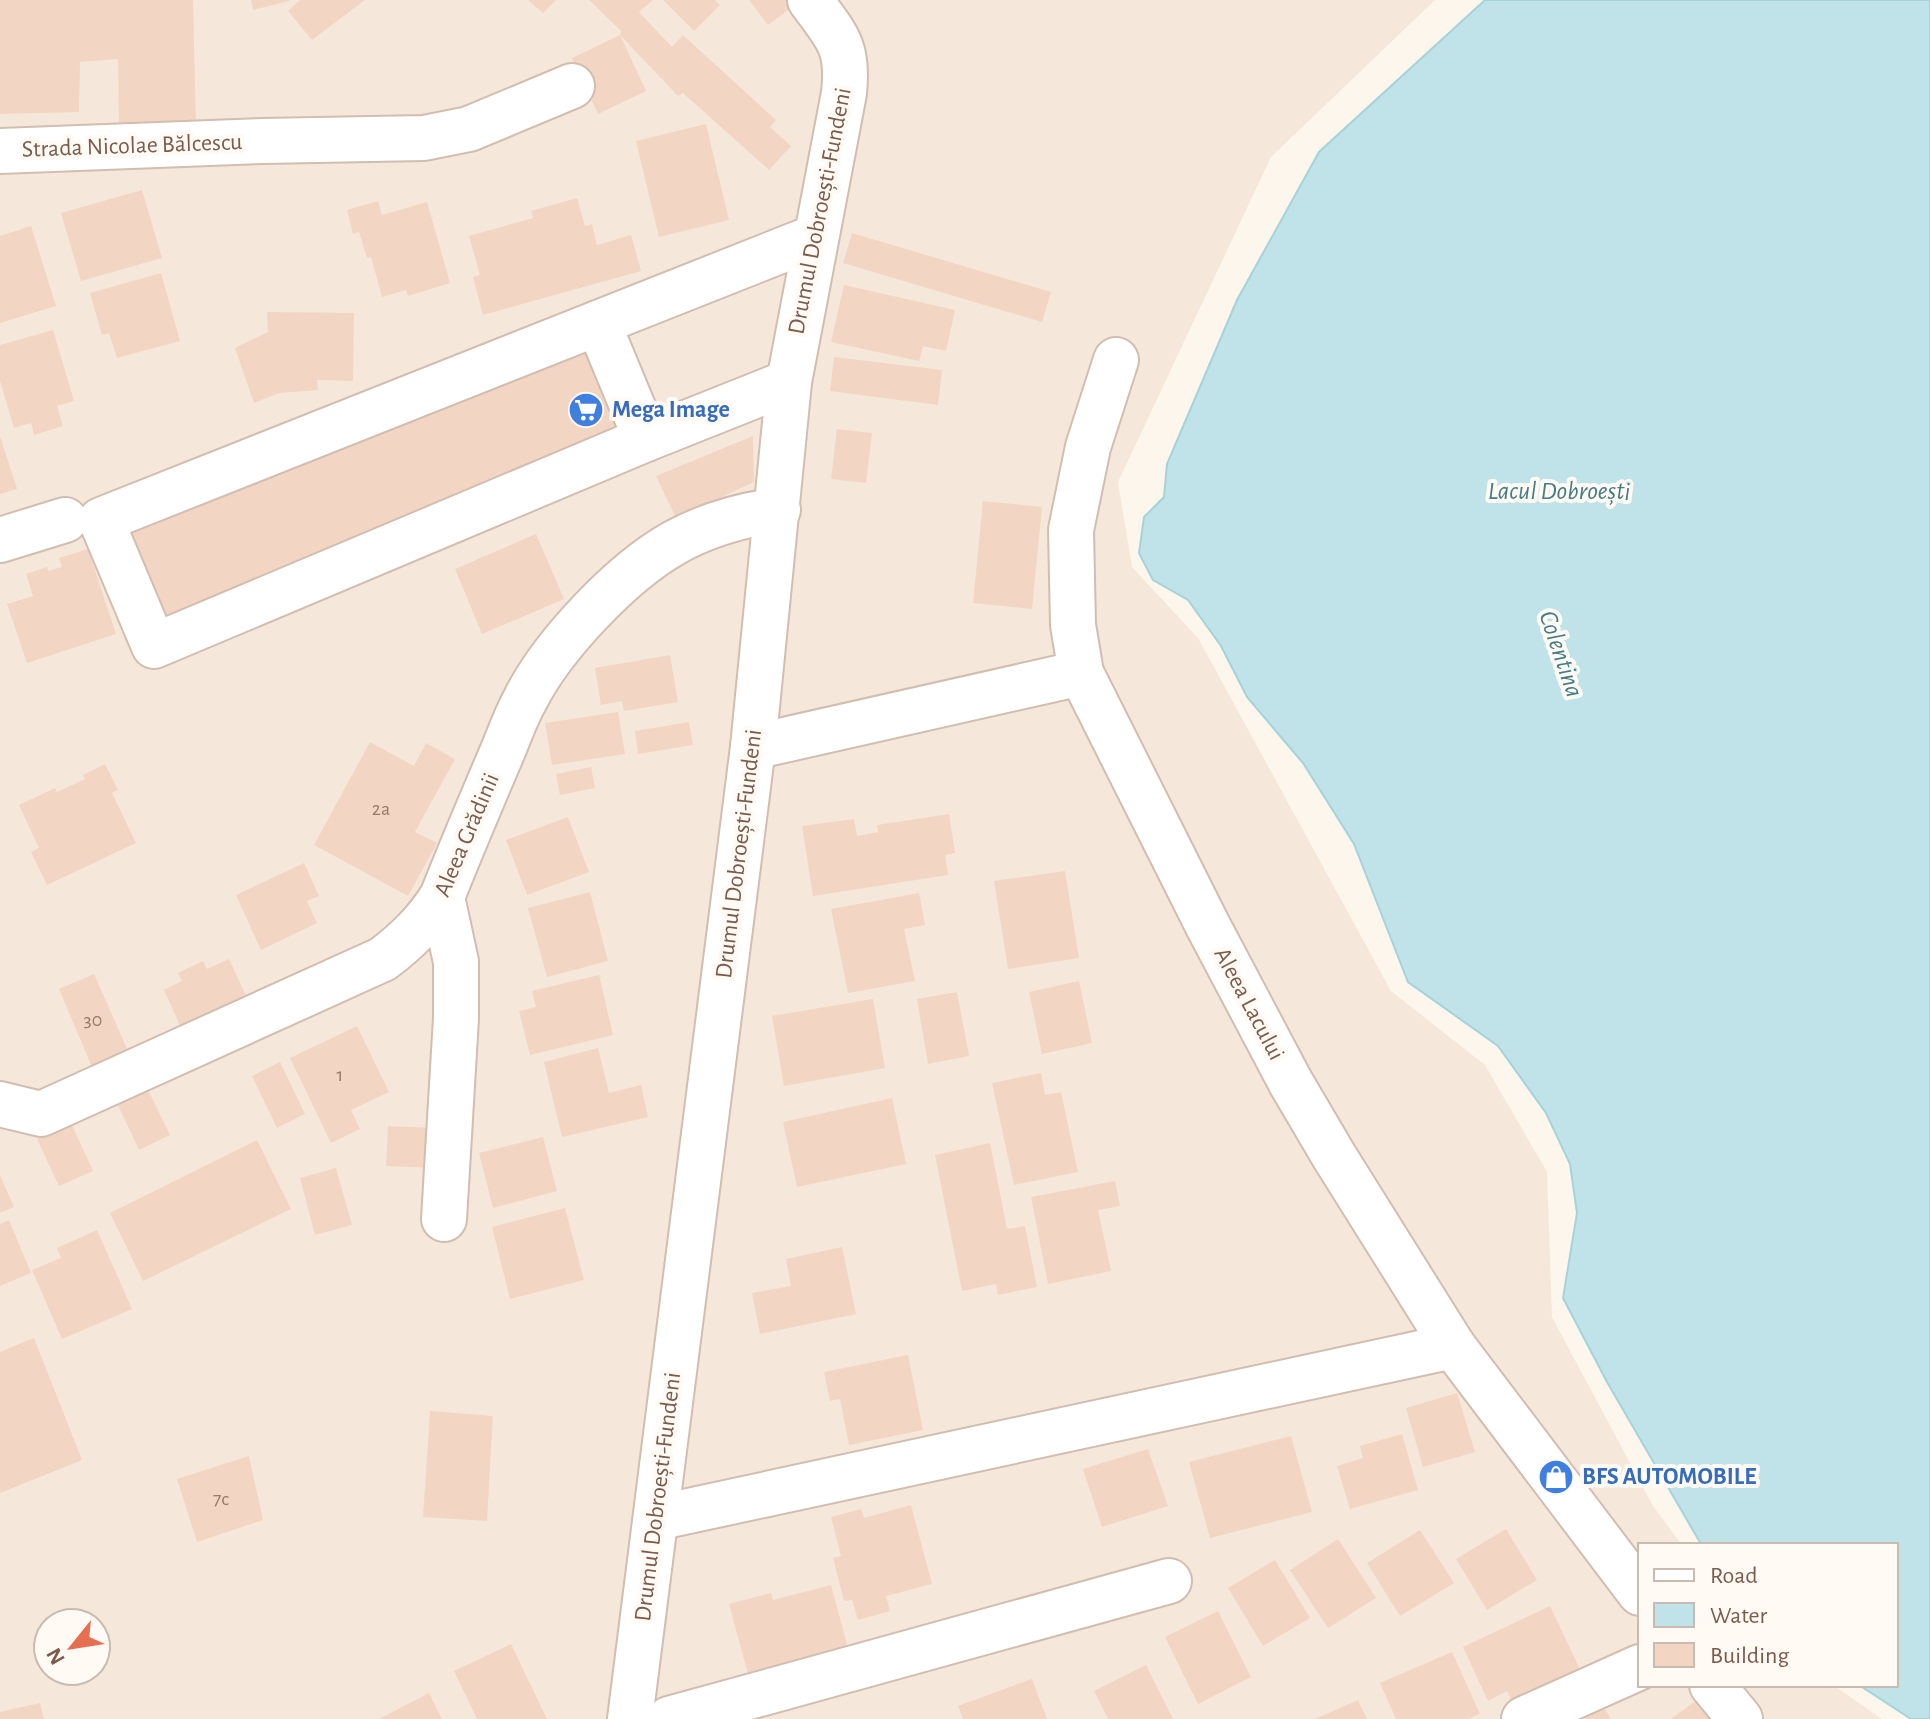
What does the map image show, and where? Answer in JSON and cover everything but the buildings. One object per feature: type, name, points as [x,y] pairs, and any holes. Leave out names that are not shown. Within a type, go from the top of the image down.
[{"type":"street","name":"Drumul Dobroești-Fundeni","points":[[630,1719],[753,747],[789,382],[844,93],[846,66],[842,47],[810,0]]},
{"type":"street","name":"Strada Nicolae Bălcescu","points":[[0,151],[424,138],[469,129],[572,86]]},
{"type":"street","points":[[789,382],[154,646],[101,520],[815,237]]},
{"type":"street","points":[[598,323],[646,439]]},
{"type":"street","name":"Aleea Lacului","points":[[1116,360],[1088,447],[1071,530],[1073,625],[1081,673],[1291,1083],[1453,1346],[1638,1590]]},
{"type":"street","name":"Aleea Grădinii","points":[[0,1104],[41,1114],[383,959],[411,938],[442,897],[525,700],[545,667],[586,617],[629,576],[673,543],[748,514],[778,510]]},
{"type":"street","points":[[0,540],[65,520]]},
{"type":"street","points":[[753,747],[1081,673]]},
{"type":"street","points":[[442,897],[456,962],[456,1018],[444,1219]]},
{"type":"street","points":[[656,1518],[1453,1346]]},
{"type":"street","points":[[669,1719],[1169,1581]]},
{"type":"street","points":[[1524,1719],[1638,1668]]},
{"type":"street","points":[[1714,1687],[1740,1719]]},
{"type":"shaded area","points":[[0,0],[1435,0],[1271,157],[1118,482],[1132,567],[1198,638],[1391,991],[1485,1065],[1547,1172],[1552,1317],[1653,1506],[1681,1543],[1638,1543],[1638,1687],[1836,1687],[1882,1719],[0,1719]]},
{"type":"water","name":"Lacul Dobroești","points":[[1485,0],[1930,0],[1930,1719],[1911,1719],[1862,1687],[1898,1687],[1898,1543],[1701,1543],[1607,1382],[1563,1298],[1577,1213],[1570,1164],[1546,1113],[1498,1046],[1408,982],[1354,844],[1303,763],[1247,697],[1221,646],[1188,600],[1153,580],[1139,553],[1144,517],[1164,497],[1167,464],[1237,300],[1319,152]]},
{"type":"place","name":"Mega Image","points":[[586,410]]},
{"type":"place","name":"BFS AUTOMOBILE","points":[[1556,1477]]},
{"type":"water label","name":"Colentina","points":[[1561,654]]}]
